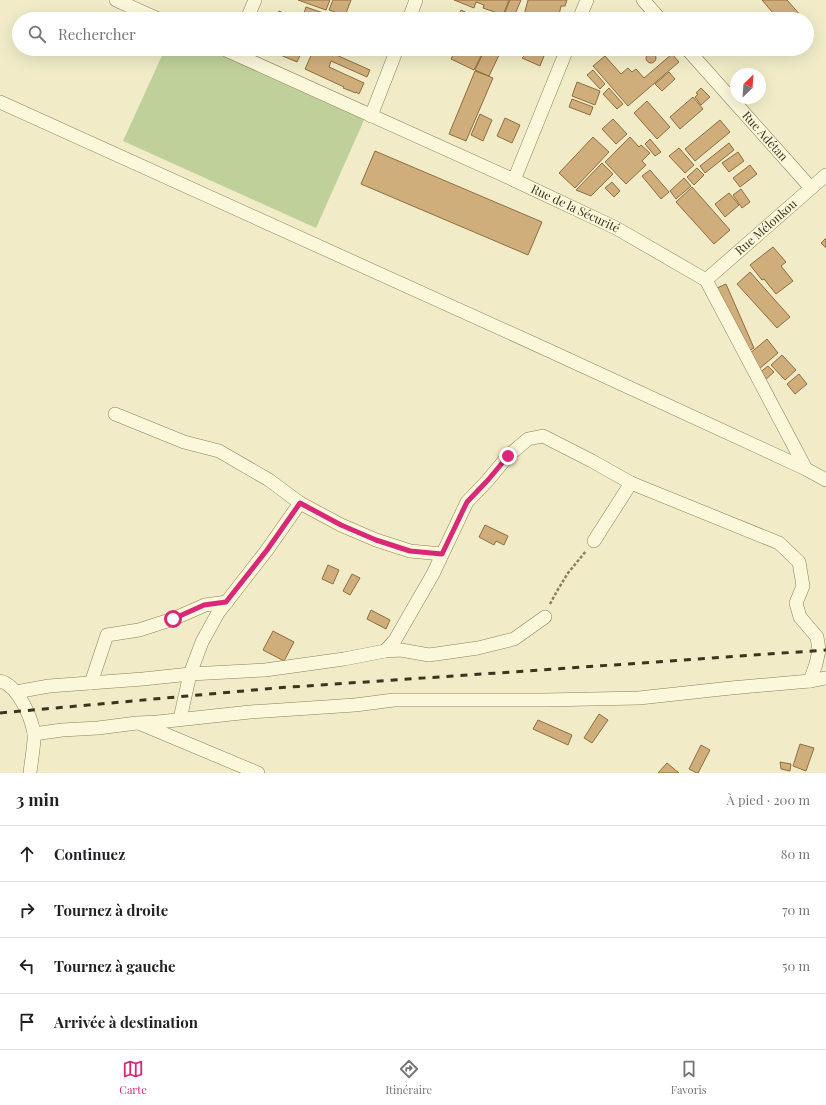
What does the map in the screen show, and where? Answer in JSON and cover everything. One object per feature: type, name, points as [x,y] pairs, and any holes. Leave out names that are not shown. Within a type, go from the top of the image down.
[{"type":"street","points":[[116,0],[143,12]]},
{"type":"street","points":[[250,12],[255,0]]},
{"type":"street","points":[[412,12],[416,0]]},
{"type":"street","points":[[582,12],[587,0]]},
{"type":"street","points":[[643,0],[654,12]]},
{"type":"street","name":"Rue de la Sécurité","points":[[244,56],[616,228],[706,280]]},
{"type":"street","points":[[371,116],[394,56]]},
{"type":"street","points":[[514,180],[564,56]]},
{"type":"street","name":"Rue Adétan","points":[[693,56],[811,188]]},
{"type":"street","points":[[0,102],[550,351],[806,469],[826,480]]},
{"type":"street","name":"Rue Mélonkou","points":[[706,280],[826,175]]},
{"type":"street","points":[[706,280],[806,469]]},
{"type":"street","points":[[115,414],[184,442],[219,451],[269,480],[300,503],[341,525],[376,540],[410,551],[442,554]]},
{"type":"street","points":[[385,651],[395,640],[433,574],[467,502],[508,456],[528,439],[543,436],[631,483],[779,543],[799,562],[803,586],[796,603],[800,617],[817,637],[819,650],[810,681]]},
{"type":"street","points":[[594,541],[631,483]]},
{"type":"street","points":[[180,719],[190,674],[202,642],[218,613],[267,550],[300,503]]},
{"type":"street","points":[[91,683],[107,635],[139,630],[173,619],[204,605],[226,602]]},
{"type":"street","points":[[16,692],[49,686],[190,674],[264,670],[344,659],[385,651],[402,650],[429,655],[478,648],[514,638],[545,617]]},
{"type":"street","points":[[34,734],[250,712],[355,705],[394,700],[639,698],[810,681],[826,678]]},
{"type":"street","points":[[0,681],[16,692],[26,710],[34,734],[30,773]]},
{"type":"street","points":[[137,723],[258,773]]},
{"type":"path","points":[[545,617],[557,591],[568,573],[594,541]]},
{"type":"green space","points":[[162,56],[227,56],[365,118],[316,228],[123,141]]},
{"type":"building","points":[[298,0],[330,0],[326,10]]},
{"type":"building","points":[[333,0],[351,0],[346,12],[334,12],[329,10]]},
{"type":"building","points":[[454,0],[509,0],[504,12],[494,12],[483,8],[484,5],[476,2],[474,8]]},
{"type":"building","points":[[510,0],[521,0],[516,12],[505,12]]},
{"type":"building","points":[[528,0],[567,0],[565,6],[561,6],[560,12],[525,12]]},
{"type":"building","points":[[762,0],[787,0],[798,12],[772,12]]},
{"type":"building","points":[[306,7],[320,12],[304,12]]},
{"type":"building","points":[[283,56],[300,56],[297,62]]},
{"type":"building","points":[[311,56],[338,56],[370,70],[367,77],[331,61],[329,67],[364,83],[359,94],[343,88],[344,87],[305,69]]},
{"type":"building","points":[[452,56],[481,56],[474,70],[451,59]]},
{"type":"building","points":[[482,56],[499,56],[489,76],[475,70]]},
{"type":"building","points":[[524,56],[544,56],[540,66],[522,58]]},
{"type":"building","points":[[605,56],[621,74],[628,68],[632,72],[636,69],[644,78],[670,56],[674,56],[679,62],[628,106],[593,66]]},
{"type":"building","points":[[646,56],[656,56],[655,62],[647,62]]},
{"type":"building","points":[[593,70],[605,84],[600,89],[587,75]]},
{"type":"building","points":[[475,71],[493,78],[466,141],[449,134]]},
{"type":"building","points":[[669,72],[675,79],[662,91],[655,84]]},
{"type":"building","points":[[577,82],[600,91],[595,105],[572,96]]},
{"type":"building","points":[[609,88],[623,104],[617,109],[603,94]]},
{"type":"building","points":[[701,88],[710,97],[701,105],[695,97],[698,94],[696,93]]},
{"type":"building","points":[[693,97],[703,109],[680,129],[670,117]]},
{"type":"building","points":[[572,99],[593,107],[590,115],[569,107]]},
{"type":"building","points":[[647,101],[670,127],[657,139],[634,113]]},
{"type":"building","points":[[480,114],[492,120],[483,141],[471,135]]},
{"type":"building","points":[[505,118],[520,125],[512,143],[497,136]]},
{"type":"building","points":[[613,119],[627,134],[616,144],[602,129]]},
{"type":"building","points":[[720,120],[730,132],[695,161],[685,149]]},
{"type":"building","points":[[593,137],[609,152],[575,188],[559,173]]},
{"type":"building","points":[[630,137],[639,147],[641,145],[650,153],[642,161],[646,165],[626,184],[605,162]]},
{"type":"building","points":[[650,139],[661,152],[655,156],[645,144]]},
{"type":"building","points":[[729,143],[734,150],[705,173],[700,166]]},
{"type":"building","points":[[679,148],[694,165],[685,173],[669,156]]},
{"type":"building","points":[[375,151],[542,222],[528,255],[361,184]]},
{"type":"building","points":[[738,152],[744,161],[729,172],[722,163]]},
{"type":"building","points":[[602,163],[613,174],[591,196],[576,190]]},
{"type":"building","points":[[750,165],[757,174],[740,187],[733,178]]},
{"type":"building","points":[[697,168],[704,175],[694,185],[687,177]]},
{"type":"building","points":[[650,170],[669,192],[661,199],[642,176]]},
{"type":"building","points":[[684,178],[691,186],[676,199],[670,191]]},
{"type":"building","points":[[612,182],[620,191],[614,197],[605,188]]},
{"type":"building","points":[[692,187],[730,230],[714,244],[676,202]]},
{"type":"building","points":[[741,189],[750,202],[742,208],[733,195]]},
{"type":"building","points":[[729,193],[739,205],[725,217],[715,204]]},
{"type":"building","points":[[826,238],[826,248],[821,243]]},
{"type":"building","points":[[773,247],[786,262],[781,266],[793,281],[776,294],[750,265]]},
{"type":"building","points":[[750,272],[790,317],[777,328],[737,284]]},
{"type":"building","points":[[726,284],[754,348],[745,353],[717,288]]},
{"type":"building","points":[[767,339],[778,353],[759,369],[748,355]]},
{"type":"building","points":[[782,355],[796,370],[785,380],[771,365]]},
{"type":"building","points":[[768,366],[774,372],[764,381],[758,374]]},
{"type":"building","points":[[799,374],[807,384],[795,394],[787,384]]},
{"type":"building","points":[[485,525],[508,536],[504,545],[496,541],[494,545],[479,537]]},
{"type":"building","points":[[328,565],[339,570],[333,584],[322,579]]},
{"type":"building","points":[[352,574],[360,578],[350,595],[343,591]]},
{"type":"building","points":[[371,610],[390,620],[386,629],[367,619]]},
{"type":"building","points":[[273,631],[294,642],[284,661],[263,650]]},
{"type":"building","points":[[599,714],[608,720],[592,743],[584,738]]},
{"type":"building","points":[[538,720],[572,735],[568,745],[533,729]]},
{"type":"building","points":[[800,744],[814,748],[806,771],[793,766]]},
{"type":"building","points":[[701,745],[710,750],[697,773],[689,769]]},
{"type":"building","points":[[780,762],[791,764],[790,771],[781,769]]},
{"type":"building","points":[[667,763],[679,773],[658,773]]},
{"type":"railway","points":[[0,713],[276,688],[826,650]]},
{"type":"route","points":[[173,619],[204,605],[226,602],[267,550],[300,503],[341,525],[376,540],[410,551],[442,554],[467,502],[508,456]]}]
